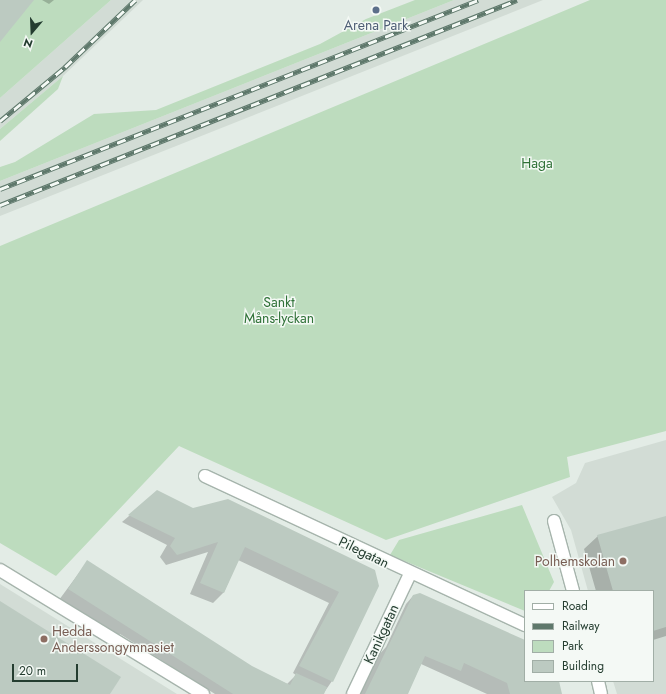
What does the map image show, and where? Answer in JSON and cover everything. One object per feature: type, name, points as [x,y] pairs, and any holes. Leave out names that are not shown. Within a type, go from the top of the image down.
[{"type":"street","name":"Pilegatan","points":[[206,476],[410,574],[524,624]]},
{"type":"street","points":[[554,521],[573,590]]},
{"type":"street","points":[[0,570],[203,694]]},
{"type":"street","name":"Kanikgatan","points":[[352,694],[410,574]]},
{"type":"street","points":[[598,682],[601,694]]},
{"type":"shaded area","points":[[111,0],[143,0],[63,76],[0,129],[0,98]]},
{"type":"shaded area","points":[[454,0],[543,0],[0,216],[0,181]]},
{"type":"shaded area","name":"Polhemskolan","points":[[666,440],[666,694],[617,694],[613,682],[654,682],[654,590],[588,590],[571,530],[552,497],[576,483],[585,463]]},
{"type":"shaded area","name":"Hedda Anderssongymnasiet","points":[[0,584],[177,694],[0,694]]},
{"type":"green space","points":[[0,0],[111,0],[0,98]]},
{"type":"green space","points":[[415,0],[454,0],[0,181],[0,167],[15,162],[94,114],[156,110],[320,44],[366,19]]},
{"type":"green space","name":"Sankt Måns-lyckan","points":[[590,0],[666,0],[666,431],[567,457],[570,477],[386,540],[179,446],[56,576],[0,543],[0,246]]},
{"type":"green space","points":[[63,76],[58,89],[0,141],[0,129]]},
{"type":"green space","points":[[522,505],[554,582],[550,590],[524,590],[524,611],[390,555],[399,540]]},
{"type":"building","points":[[0,0],[34,0],[0,42]]},
{"type":"building","points":[[157,490],[193,508],[228,499],[375,570],[379,586],[333,682],[299,666],[339,592],[245,547],[224,593],[200,583],[218,542],[177,555],[170,546],[175,538],[128,515]]},
{"type":"building","points":[[666,516],[666,627],[654,631],[654,590],[613,590],[597,535]]},
{"type":"building","points":[[87,560],[252,666],[290,685],[296,673],[327,687],[324,694],[233,694],[68,589]]},
{"type":"building","points":[[420,593],[524,640],[524,682],[559,682],[562,694],[510,694],[507,683],[464,663],[461,671],[425,656],[408,694],[365,694],[413,595]]},
{"type":"building","name":"Hedda Anderssongymnasiet","points":[[0,601],[121,677],[110,694],[0,694]]},
{"type":"railway","points":[[0,121],[65,67],[135,0]]},
{"type":"railway","points":[[0,189],[478,0]]},
{"type":"railway","points":[[0,205],[517,0]]},
{"type":"place","name":"Arena Park","points":[[376,10]]},
{"type":"place","name":"Polhemskolan","points":[[623,561]]},
{"type":"place","name":"Hedda Anderssongymnasiet","points":[[44,639]]},
{"type":"park label","name":"Haga","points":[[537,163]]}]
